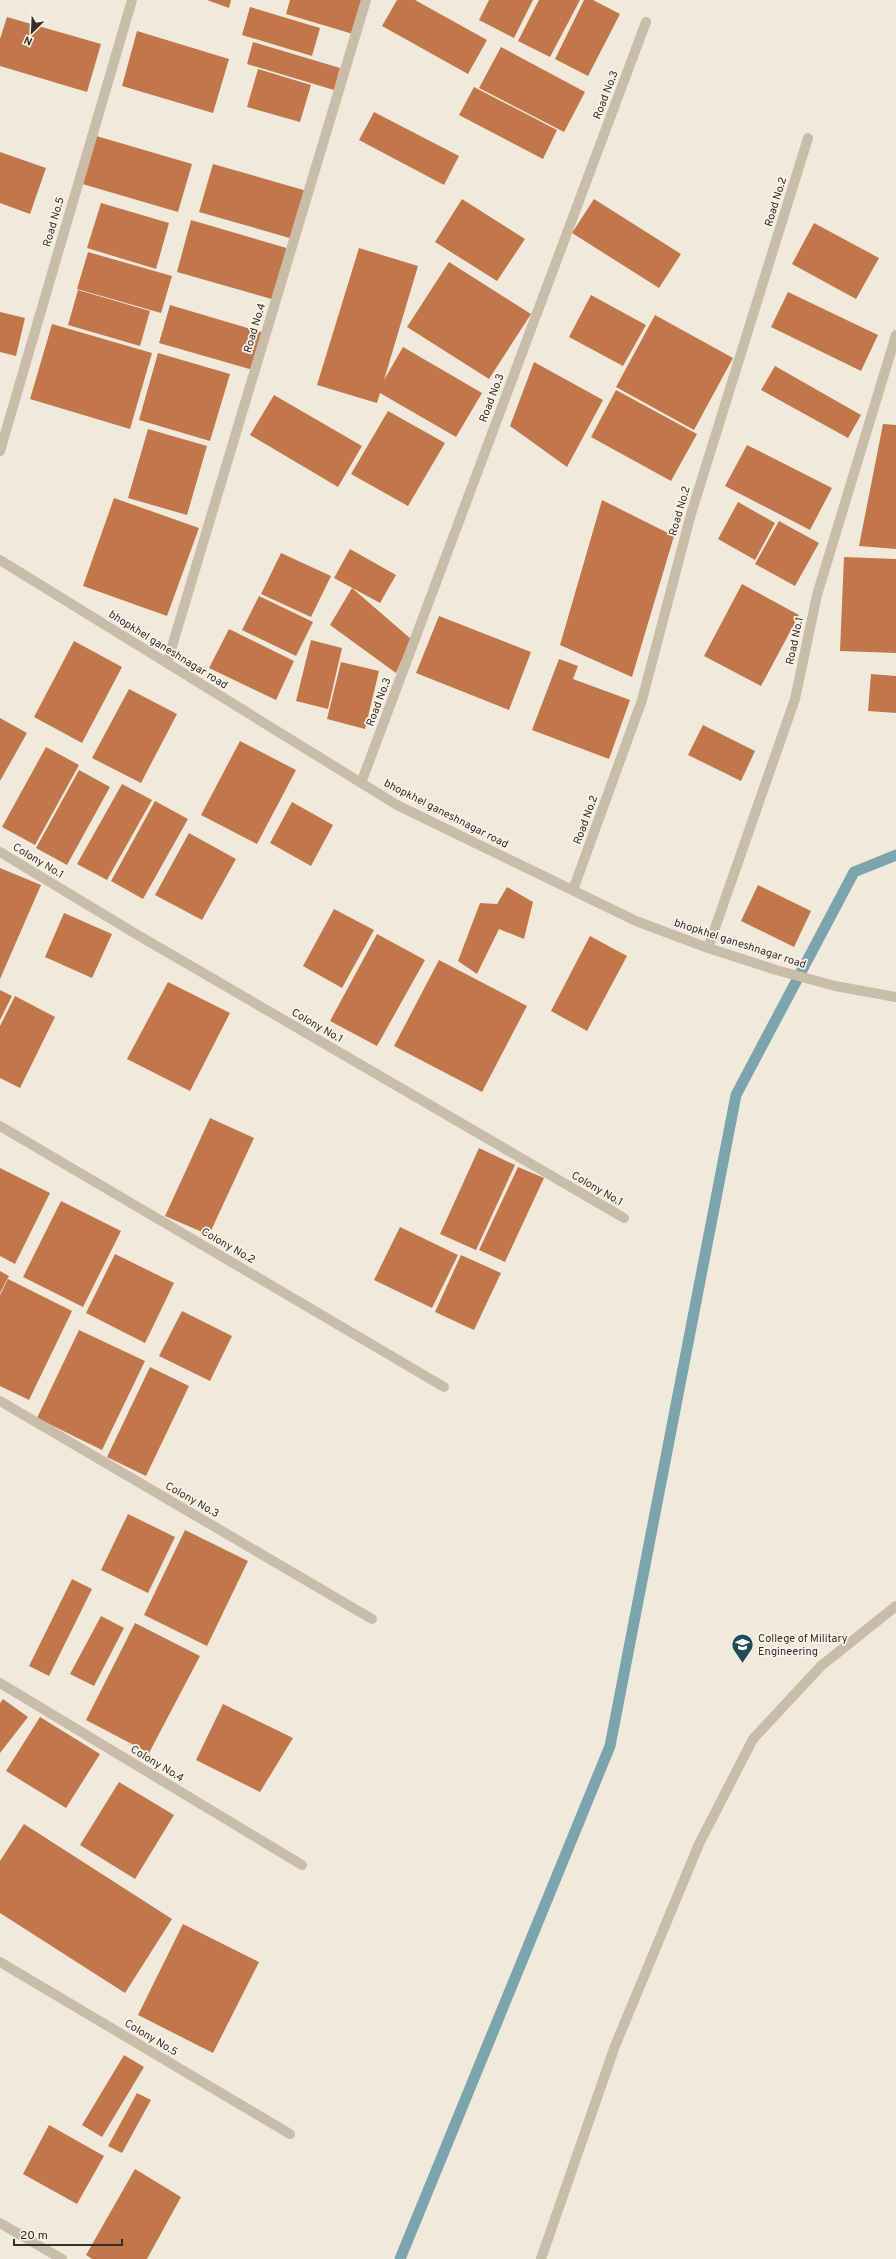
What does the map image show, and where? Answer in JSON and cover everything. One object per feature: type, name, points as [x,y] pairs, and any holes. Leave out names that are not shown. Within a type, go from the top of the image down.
[{"type":"street","name":"Road No.5","points":[[0,451],[132,0]]},
{"type":"street","name":"Road No.4","points":[[167,663],[366,0]]},
{"type":"street","name":"Road No.3","points":[[361,783],[646,22]]},
{"type":"street","name":"Road No.2","points":[[573,890],[642,700],[691,514],[808,138]]},
{"type":"street","name":"Road No.1","points":[[708,948],[796,699],[817,595],[896,336]]},
{"type":"street","name":"bhopkhel ganeshnagar road","points":[[0,560],[397,805],[636,921],[708,948],[776,970],[835,986],[896,997]]},
{"type":"street","name":"Colony No.1","points":[[0,852],[136,934],[624,1218]]},
{"type":"street","name":"Colony No.2","points":[[0,1126],[444,1387]]},
{"type":"street","name":"Colony No.3","points":[[0,1401],[372,1619]]},
{"type":"street","points":[[541,2259],[615,2046],[699,1844],[753,1739],[821,1666],[896,1606]]},
{"type":"street","name":"Colony No.4","points":[[0,1683],[302,1865]]},
{"type":"street","name":"Colony No.5","points":[[0,1962],[290,2134]]},
{"type":"street","points":[[0,2223],[62,2259]]},
{"type":"building","points":[[207,0],[231,0],[229,8]]},
{"type":"building","points":[[290,0],[363,0],[353,34],[286,14]]},
{"type":"building","points":[[397,0],[415,0],[487,40],[468,74],[382,26]]},
{"type":"building","points":[[489,0],[533,0],[514,38],[479,20]]},
{"type":"building","points":[[539,0],[580,0],[550,57],[518,41]]},
{"type":"building","points":[[584,0],[593,0],[620,14],[588,76],[555,59]]},
{"type":"building","points":[[250,7],[320,28],[312,56],[242,35]]},
{"type":"building","points":[[7,17],[101,44],[87,92],[0,66],[0,39]]},
{"type":"building","points":[[137,31],[229,59],[213,113],[122,86]]},
{"type":"building","points":[[253,42],[340,68],[334,90],[247,64]]},
{"type":"building","points":[[501,47],[585,92],[564,132],[479,88]]},
{"type":"building","points":[[258,69],[311,85],[300,122],[247,107]]},
{"type":"building","points":[[474,87],[557,130],[543,159],[459,115]]},
{"type":"building","points":[[374,112],[459,156],[444,185],[359,140]]},
{"type":"building","points":[[93,135],[192,164],[178,212],[79,183]]},
{"type":"building","points":[[0,152],[46,168],[30,214],[0,203]]},
{"type":"building","points":[[213,164],[307,191],[293,239],[199,212]]},
{"type":"building","points":[[462,199],[525,239],[497,281],[435,242]]},
{"type":"building","points":[[594,199],[681,254],[659,288],[572,233]]},
{"type":"building","points":[[101,203],[169,223],[156,269],[87,248]]},
{"type":"building","points":[[191,220],[290,249],[275,300],[177,272]]},
{"type":"building","points":[[814,223],[879,258],[856,299],[792,264]]},
{"type":"building","points":[[359,248],[418,266],[384,380],[403,347],[482,393],[456,437],[380,393],[377,403],[317,385]]},
{"type":"building","points":[[88,252],[172,276],[161,313],[77,289]]},
{"type":"building","points":[[449,262],[531,314],[489,379],[407,327]]},
{"type":"building","points":[[78,290],[150,311],[140,346],[68,325]]},
{"type":"building","points":[[788,292],[878,335],[861,371],[771,327]]},
{"type":"building","points":[[591,295],[646,325],[623,366],[569,337]]},
{"type":"building","points":[[170,305],[264,333],[253,370],[159,343]]},
{"type":"building","points":[[0,312],[25,318],[16,356],[0,352]]},
{"type":"building","points":[[655,315],[733,358],[694,430],[616,387]]},
{"type":"building","points":[[52,324],[152,353],[130,429],[30,399]]},
{"type":"building","points":[[158,353],[230,374],[210,441],[139,420]]},
{"type":"building","points":[[534,362],[603,400],[567,467],[510,426]]},
{"type":"building","points":[[775,366],[861,415],[848,438],[761,390]]},
{"type":"building","points":[[616,390],[697,434],[671,481],[591,437]]},
{"type":"building","points":[[274,395],[362,446],[338,487],[250,435]]},
{"type":"building","points":[[388,411],[445,443],[408,506],[351,474]]},
{"type":"building","points":[[883,424],[896,425],[896,549],[859,546]]},
{"type":"building","points":[[148,429],[207,446],[187,515],[128,498]]},
{"type":"building","points":[[747,445],[832,488],[810,530],[725,486]]},
{"type":"building","points":[[114,498],[199,528],[167,616],[83,586]]},
{"type":"building","points":[[602,500],[674,536],[632,677],[560,645]]},
{"type":"building","points":[[738,502],[775,523],[755,560],[718,539]]},
{"type":"building","points":[[779,521],[819,543],[795,586],[755,564]]},
{"type":"building","points":[[350,549],[396,575],[380,603],[334,578]]},
{"type":"building","points":[[281,553],[331,576],[311,617],[261,594]]},
{"type":"building","points":[[844,557],[896,559],[896,653],[840,651]]},
{"type":"building","points":[[742,584],[799,615],[761,686],[704,656]]},
{"type":"building","points":[[352,588],[411,639],[396,673],[330,625]]},
{"type":"building","points":[[259,596],[313,622],[296,656],[242,630]]},
{"type":"building","points":[[439,616],[531,652],[509,710],[416,673]]},
{"type":"building","points":[[229,629],[294,661],[276,700],[209,668]]},
{"type":"building","points":[[311,640],[342,648],[328,709],[296,701]]},
{"type":"building","points":[[74,641],[122,667],[82,743],[34,717]]},
{"type":"building","points":[[559,659],[578,666],[573,679],[630,700],[609,759],[532,730]]},
{"type":"building","points":[[341,662],[379,671],[365,729],[327,719]]},
{"type":"building","points":[[871,674],[896,676],[896,713],[868,711]]},
{"type":"building","points":[[129,689],[177,714],[141,783],[92,758]]},
{"type":"building","points":[[0,718],[27,733],[0,781]]},
{"type":"building","points":[[703,725],[755,751],[741,781],[688,755]]},
{"type":"building","points":[[240,741],[296,770],[257,844],[201,815]]},
{"type":"building","points":[[46,747],[79,765],[35,845],[2,827]]},
{"type":"building","points":[[79,770],[110,787],[67,865],[36,848]]},
{"type":"building","points":[[122,784],[152,800],[107,880],[77,864]]},
{"type":"building","points":[[155,801],[188,819],[143,899],[111,881]]},
{"type":"building","points":[[292,802],[333,825],[311,866],[270,843]]},
{"type":"building","points":[[189,833],[236,859],[202,920],[155,895]]},
{"type":"building","points":[[0,868],[41,885],[0,979]]},
{"type":"building","points":[[758,885],[811,911],[794,947],[741,921]]},
{"type":"building","points":[[507,887],[533,902],[524,939],[499,929],[477,974],[458,961],[480,903],[497,904]]},
{"type":"building","points":[[334,909],[374,930],[342,988],[303,966]]},
{"type":"building","points":[[64,913],[112,934],[92,978],[45,957]]},
{"type":"building","points":[[377,934],[425,960],[377,1046],[330,1021]]},
{"type":"building","points":[[590,936],[627,956],[587,1031],[551,1011]]},
{"type":"building","points":[[439,960],[527,1006],[482,1092],[394,1046]]},
{"type":"building","points":[[168,982],[230,1013],[190,1091],[127,1059]]},
{"type":"building","points":[[0,990],[12,996],[0,1020]]},
{"type":"building","points":[[15,996],[55,1017],[20,1088],[0,1078],[0,1026]]},
{"type":"building","points":[[210,1118],[254,1138],[209,1235],[165,1216]]},
{"type":"building","points":[[479,1148],[515,1165],[476,1250],[440,1234]]},
{"type":"building","points":[[518,1167],[544,1178],[505,1262],[479,1250]]},
{"type":"building","points":[[0,1168],[50,1193],[15,1264],[0,1256]]},
{"type":"building","points":[[61,1201],[121,1231],[83,1307],[23,1277]]},
{"type":"building","points":[[400,1227],[458,1255],[432,1308],[374,1280]]},
{"type":"building","points":[[115,1254],[174,1283],[145,1343],[86,1313]]},
{"type":"building","points":[[461,1255],[501,1273],[474,1330],[435,1312]]},
{"type":"building","points":[[0,1271],[9,1276],[0,1293]]},
{"type":"building","points":[[8,1279],[72,1311],[29,1400],[0,1386],[0,1295]]},
{"type":"building","points":[[182,1311],[232,1336],[210,1381],[159,1356]]},
{"type":"building","points":[[79,1330],[145,1361],[102,1450],[37,1418]]},
{"type":"building","points":[[150,1367],[189,1386],[146,1476],[107,1457]]},
{"type":"building","points":[[128,1514],[175,1537],[148,1593],[101,1570]]},
{"type":"building","points":[[185,1530],[248,1561],[207,1646],[144,1615]]},
{"type":"building","points":[[72,1579],[92,1589],[49,1676],[29,1666]]},
{"type":"building","points":[[101,1616],[124,1628],[94,1686],[70,1674]]},
{"type":"building","points":[[135,1623],[200,1656],[149,1753],[86,1720]]},
{"type":"building","points":[[3,1699],[28,1717],[0,1753],[0,1703]]},
{"type":"building","points":[[223,1704],[293,1738],[260,1792],[196,1760]]},
{"type":"building","points":[[40,1717],[100,1754],[66,1808],[6,1771]]},
{"type":"building","points":[[119,1782],[174,1815],[135,1879],[80,1845]]},
{"type":"building","points":[[24,1824],[172,1919],[125,1993],[0,1913],[0,1861]]},
{"type":"building","points":[[183,1924],[259,1962],[213,2053],[138,2015]]},
{"type":"building","points":[[124,2055],[144,2067],[102,2137],[82,2125]]},
{"type":"building","points":[[137,2093],[151,2100],[122,2153],[108,2146]]},
{"type":"building","points":[[49,2125],[104,2156],[77,2204],[23,2174]]},
{"type":"building","points":[[135,2169],[181,2197],[147,2259],[92,2259],[86,2255]]},
{"type":"waterway","points":[[400,2259],[610,1746],[736,1095],[854,872],[896,855]]},
{"type":"place","name":"College of Military Engineering","points":[[742,1664]]}]
